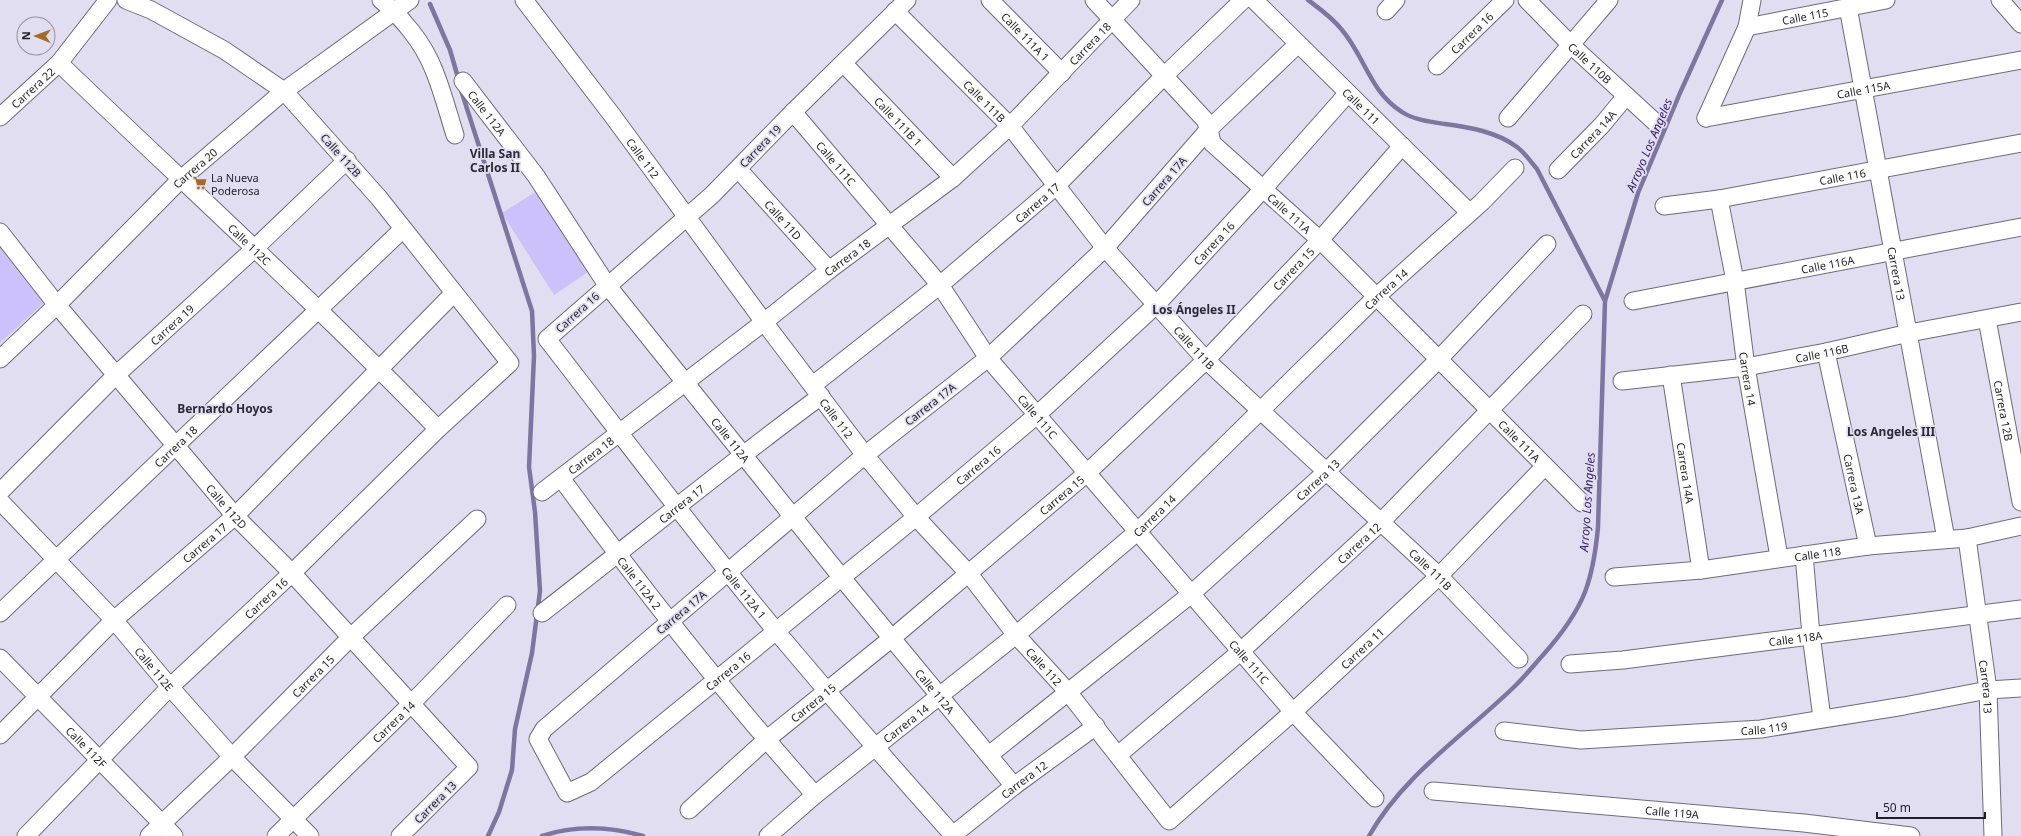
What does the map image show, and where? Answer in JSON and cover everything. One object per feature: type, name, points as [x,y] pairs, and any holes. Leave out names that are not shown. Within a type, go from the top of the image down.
[{"type":"street","name":"Carrera 22","points":[[0,117],[59,63],[108,0]]},
{"type":"street","name":"Calle 112B","points":[[126,0],[150,10],[224,50],[284,91],[347,160],[510,364]]},
{"type":"street","points":[[382,0],[395,11],[422,48],[433,67],[455,135]]},
{"type":"street","name":"Carrera 20","points":[[0,359],[57,305],[180,180],[284,91],[410,0]]},
{"type":"street","name":"Calle 112","points":[[524,0],[612,115],[686,218],[865,455],[916,518],[968,574],[1016,635],[1068,692],[1169,821]]},
{"type":"street","name":"Calle 111A 1","points":[[990,0],[1062,73]]},
{"type":"street","name":"Calle 111A","points":[[1094,0],[1205,120],[1209,129],[1212,143],[1320,240],[1582,503]]},
{"type":"street","name":"Carrera 18","points":[[542,492],[889,224],[953,178],[1010,126],[1131,0]]},
{"type":"street","name":"Carrera 17","points":[[542,613],[677,508],[817,391],[1056,186],[1164,76],[1243,0]]},
{"type":"street","name":"Calle 111","points":[[1254,0],[1469,212]]},
{"type":"street","name":"Carrera 16","points":[[1437,66],[1506,0]]},
{"type":"street","name":"Calle 110B","points":[[1526,0],[1570,44],[1656,123]]},
{"type":"street","points":[[1508,118],[1609,0]]},
{"type":"street","points":[[1747,27],[1752,0]]},
{"type":"street","name":"Calle 115","points":[[1747,27],[1886,0]]},
{"type":"street","points":[[2000,0],[2021,24]]},
{"type":"street","name":"Carrera 19","points":[[607,285],[686,218],[738,169],[793,112],[844,64],[901,6]]},
{"type":"street","name":"Calle 111B","points":[[901,6],[1010,126],[1105,248],[1206,360],[1261,409],[1439,576],[1520,659]]},
{"type":"street","name":"Carrera 13","points":[[1848,7],[1946,539]]},
{"type":"street","name":"Calle 115A","points":[[1747,27],[1706,118],[2021,60]]},
{"type":"street","name":"Carrera 17A","points":[[567,793],[538,739],[544,729],[865,455],[988,358],[1105,248],[1209,129],[1298,44]]},
{"type":"street","name":"Calle 112C","points":[[59,63],[180,180],[319,309],[438,429]]},
{"type":"street","name":"Calle 111B 1","points":[[844,64],[953,178]]},
{"type":"street","name":"Calle 112A","points":[[463,81],[536,176],[607,285],[842,578],[1014,786]]},
{"type":"street","name":"Carrera 16","points":[[567,793],[591,782],[716,678],[916,518],[1038,414],[1157,304],[1263,189],[1348,93]]},
{"type":"street","name":"Carrera 14A","points":[[1558,170],[1602,125],[1626,96]]},
{"type":"street","name":"Calle 111C","points":[[793,112],[940,285],[988,358],[1038,414],[1190,595],[1240,652],[1293,712],[1375,798]]},
{"type":"street","name":"Calle 116","points":[[1664,206],[1719,199],[1878,168],[2021,143]]},
{"type":"street","name":"Carrera 15","points":[[688,810],[766,740],[892,638],[1087,473],[1206,360],[1320,240],[1402,146]]},
{"type":"street","name":"Carrera 19","points":[[0,492],[116,375],[347,160]]},
{"type":"street","name":"Carrera 14","points":[[768,836],[815,795],[876,748],[1016,635],[1137,532],[1376,297],[1469,212],[1482,202],[1515,168]]},
{"type":"street","name":"Calle 11D","points":[[738,169],[829,270]]},
{"type":"street","name":"Carrera 14","points":[[1719,199],[1735,281],[1746,367],[1779,557]]},
{"type":"street","name":"Calle 116A","points":[[1633,301],[2021,227]]},
{"type":"street","name":"Carrera 18","points":[[0,613],[175,444],[403,229]]},
{"type":"street","name":"Calle 112D","points":[[0,232],[57,305],[235,516],[292,573],[469,767]]},
{"type":"street","name":"Carrera 13","points":[[989,755],[1190,595],[1327,471],[1439,359],[1547,244]]},
{"type":"street","name":"Carrera 16","points":[[547,339],[607,285]]},
{"type":"street","name":"Carrera 17","points":[[0,735],[114,620],[235,516],[454,293]]},
{"type":"street","name":"Calle 116B","points":[[1622,381],[1746,367],[1826,352],[1909,332],[2021,312]]},
{"type":"street","name":"Carrera 12","points":[[1118,755],[1240,652],[1381,522],[1583,314]]},
{"type":"street","name":"Carrera 12B","points":[[1987,319],[2021,502]]},
{"type":"street","name":"Calle 112A 1","points":[[547,339],[677,508],[776,631],[953,835]]},
{"type":"street","name":"Carrera 13A","points":[[1826,352],[1868,546]]},
{"type":"street","name":"Carrera 16","points":[[26,836],[170,687],[292,573],[438,429],[510,364]]},
{"type":"street","name":"Carrera 14A","points":[[1672,376],[1701,570]]},
{"type":"street","name":"Carrera 11","points":[[1169,821],[1293,712],[1439,576],[1545,466]]},
{"type":"street","name":"Calle 112A 2","points":[[561,478],[617,555],[669,621],[766,740],[815,795]]},
{"type":"street","name":"Calle 112E","points":[[0,501],[114,620],[170,687],[232,757],[310,836]]},
{"type":"street","name":"Carrera 15","points":[[149,836],[232,757],[351,637],[477,519]]},
{"type":"street","name":"Calle 118","points":[[1614,578],[1701,570],[1779,557],[1868,546],[1967,538],[2021,526]]},
{"type":"street","name":"Carrera 13","points":[[1967,538],[1979,615],[1988,690],[1993,836]]},
{"type":"street","points":[[1804,554],[1811,635],[1822,718]]},
{"type":"street","name":"Carrera 14","points":[[276,836],[295,820],[411,704],[507,604]]},
{"type":"street","name":"Calle 118A","points":[[1570,664],[1623,660],[2021,609]]},
{"type":"street","name":"Calle 112F","points":[[0,658],[100,758],[174,836]]},
{"type":"street","name":"Calle 119","points":[[1504,731],[1581,740],[1761,729],[1904,706],[1988,690],[2021,688]]},
{"type":"street","name":"Carrera 12","points":[[953,835],[1014,786],[1096,726]]},
{"type":"street","name":"Carrera 13","points":[[400,836],[469,767]]},
{"type":"street","name":"Calle 119A","points":[[1433,791],[1804,823],[1910,836]]},
{"type":"shaded area","points":[[537,191],[588,272],[554,295],[502,213]]},
{"type":"shaded area","points":[[0,247],[45,302],[0,343]]},
{"type":"waterway","name":"Arroyo Los Angeles","points":[[1308,0],[1338,25],[1357,51],[1382,95],[1402,112],[1423,120],[1464,127],[1492,134],[1509,142],[1523,152],[1537,169],[1605,301]]},
{"type":"waterway","name":"Arroyo Los Angeles","points":[[1369,836],[1383,814],[1418,774],[1527,674],[1567,625],[1585,592],[1594,560],[1598,527],[1605,301],[1638,193],[1680,93],[1722,0]]},
{"type":"waterway","points":[[430,4],[450,50],[459,81]]},
{"type":"waterway","points":[[461,90],[532,311],[534,356],[529,467],[535,512],[540,591],[532,653],[515,729],[512,770],[499,812],[488,836]]},
{"type":"waterway","points":[[542,836],[567,830],[592,828],[617,830],[643,836]]},
{"type":"place","name":"La Nueva Poderosa","points":[[200,183]]},
{"type":"district","name":"Villa San Carlos II","points":[[495,160]]},
{"type":"district","name":"Los Ángeles II","points":[[1194,309]]},
{"type":"district","name":"Bernardo Hoyos","points":[[225,408]]},
{"type":"district","name":"Los Angeles III","points":[[1891,431]]}]
